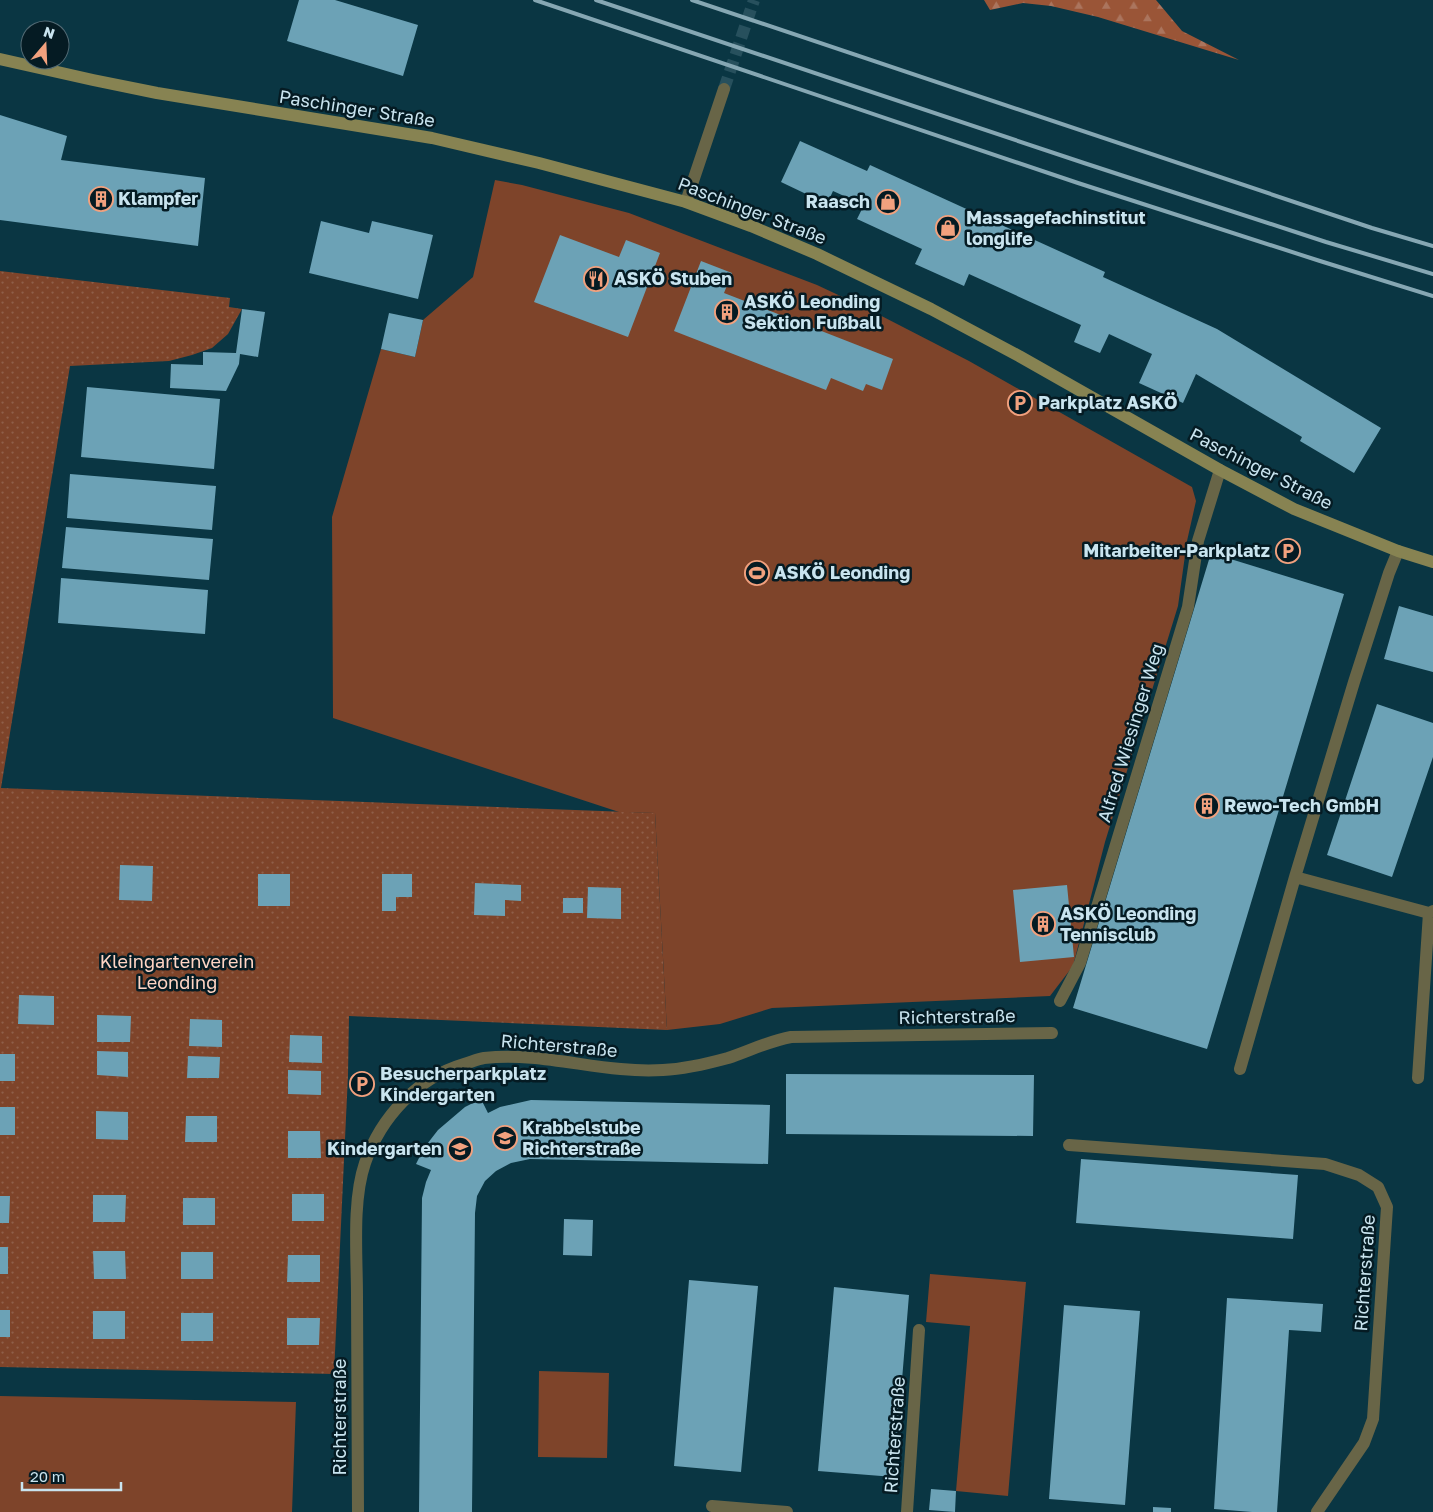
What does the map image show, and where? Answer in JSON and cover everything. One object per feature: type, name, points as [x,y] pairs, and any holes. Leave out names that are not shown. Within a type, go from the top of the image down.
[{"type":"street","name":"Paschinger Straße","points":[[0,59],[157,93],[432,138],[539,163],[686,202],[818,254],[931,309],[1019,356],[1220,470],[1294,509],[1398,551],[1433,562]]},
{"type":"street","points":[[686,202],[724,89]]},
{"type":"street","name":"Alfred Wiesinger Weg","points":[[1060,1002],[1080,963],[1188,607],[1198,541],[1220,470]]},
{"type":"street","points":[[1240,1069],[1354,682],[1389,573],[1398,551]]},
{"type":"street","points":[[1296,876],[1431,912],[1418,1078]]},
{"type":"street","name":"Richterstraße","points":[[358,1512],[357,1240],[359,1187],[365,1163],[377,1137],[392,1114],[412,1092],[431,1078],[453,1068],[484,1058],[543,1059],[619,1069],[661,1070],[694,1067],[791,1037],[1052,1034]]},
{"type":"street","name":"Richterstraße","points":[[1069,1145],[1325,1164],[1359,1175],[1378,1187],[1387,1207],[1373,1419],[1364,1443],[1317,1512]]},
{"type":"street","name":"Richterstraße","points":[[907,1512],[919,1330]]},
{"type":"street","points":[[712,1506],[786,1512]]},
{"type":"green space","points":[[984,0],[1156,0],[1182,31],[1239,60],[1098,17],[1051,6],[1023,3],[990,10]]},
{"type":"green space","name":"ASKÖ Leonding","points":[[495,180],[522,185],[629,213],[817,285],[969,361],[1192,487],[1196,501],[1187,541],[1178,606],[1105,842],[1073,966],[1050,996],[772,1008],[720,1024],[667,1030],[655,813],[619,812],[333,718],[332,517],[381,349],[415,357],[423,320],[473,277]]},
{"type":"green space","name":"Kleingartenverein Leonding","points":[[0,271],[230,298],[229,307],[242,309],[228,334],[212,348],[192,355],[169,361],[70,366],[1,788],[655,813],[667,1030],[349,1016],[334,1374],[0,1367]]},
{"type":"green space","points":[[930,1274],[1026,1282],[1008,1496],[956,1491],[970,1326],[926,1322]]},
{"type":"green space","points":[[539,1371],[609,1373],[607,1458],[538,1457]]},
{"type":"green space","points":[[0,1396],[296,1402],[292,1512],[0,1512]]},
{"type":"building","points":[[299,0],[335,0],[418,25],[403,76],[287,41]]},
{"type":"building","name":"Klampfer","points":[[0,115],[67,136],[61,160],[205,178],[198,246],[0,220]]},
{"type":"building","points":[[800,141],[867,171],[870,165],[1105,272],[1103,277],[1217,329],[1381,428],[1354,473],[1300,441],[1302,437],[1196,374],[1183,403],[1139,383],[1152,354],[1109,334],[1100,353],[1074,342],[1081,325],[969,274],[964,286],[915,264],[922,249],[857,219],[864,205],[833,191],[827,204],[781,182]]},
{"type":"building","points":[[321,221],[369,233],[372,221],[433,235],[418,299],[309,273]]},
{"type":"building","name":"ASKÖ Stuben","points":[[560,235],[619,257],[626,240],[660,253],[628,337],[534,302]]},
{"type":"building","name":"ASKÖ Leonding Sektion Fußball","points":[[701,261],[732,273],[724,293],[893,359],[882,390],[866,384],[863,391],[831,378],[826,390],[674,331]]},
{"type":"building","points":[[242,309],[265,312],[258,357],[240,354],[239,364],[226,391],[170,388],[171,364],[203,365],[203,352],[236,353]]},
{"type":"building","points":[[389,313],[423,320],[415,357],[381,349]]},
{"type":"building","points":[[87,387],[220,399],[214,469],[81,457]]},
{"type":"building","points":[[70,474],[216,486],[212,530],[67,518]]},
{"type":"building","points":[[66,527],[213,539],[209,580],[62,568]]},
{"type":"building","name":"Rewo-Tech GmbH","points":[[1211,553],[1344,594],[1207,1049],[1073,1008]]},
{"type":"building","points":[[61,578],[208,590],[205,634],[58,623]]},
{"type":"building","points":[[1399,606],[1433,616],[1433,672],[1384,659]]},
{"type":"building","points":[[1377,704],[1433,723],[1433,757],[1392,877],[1327,855]]},
{"type":"building","points":[[120,865],[153,866],[152,901],[119,900]]},
{"type":"building","points":[[258,874],[290,874],[290,906],[258,906]]},
{"type":"building","points":[[382,874],[412,874],[412,897],[396,897],[396,911],[382,911]]},
{"type":"building","points":[[475,883],[521,885],[521,901],[505,900],[505,916],[474,915]]},
{"type":"building","name":"ASKÖ Leonding Tennisclub","points":[[1067,885],[1074,957],[1020,962],[1013,890]]},
{"type":"building","points":[[588,887],[621,888],[621,919],[587,918]]},
{"type":"building","points":[[563,898],[583,898],[583,913],[563,913]]},
{"type":"building","points":[[19,995],[54,996],[54,1025],[18,1024]]},
{"type":"building","points":[[97,1015],[131,1016],[130,1042],[97,1042]]},
{"type":"building","points":[[190,1019],[222,1020],[222,1047],[189,1046]]},
{"type":"building","points":[[290,1035],[322,1036],[322,1063],[289,1062]]},
{"type":"building","points":[[97,1051],[128,1052],[128,1077],[97,1075]]},
{"type":"building","points":[[0,1054],[15,1054],[15,1081],[0,1081]]},
{"type":"building","points":[[188,1056],[220,1057],[219,1078],[187,1078]]},
{"type":"building","points":[[288,1070],[321,1071],[321,1095],[288,1094]]},
{"type":"building","points":[[786,1074],[1034,1075],[1033,1136],[786,1134]]},
{"type":"building","points":[[481,1099],[488,1113],[500,1107],[531,1100],[770,1105],[768,1164],[530,1159],[511,1163],[496,1171],[485,1181],[477,1196],[475,1213],[472,1512],[419,1512],[422,1198],[431,1170],[416,1164],[424,1148],[438,1130],[465,1107]]},
{"type":"building","points":[[0,1107],[15,1107],[15,1135],[0,1135]]},
{"type":"building","points":[[96,1111],[128,1112],[128,1140],[96,1139]]},
{"type":"building","points":[[186,1116],[217,1116],[217,1142],[185,1142]]},
{"type":"building","points":[[288,1131],[320,1131],[321,1158],[288,1158]]},
{"type":"building","points":[[1081,1159],[1298,1175],[1293,1239],[1076,1223]]},
{"type":"building","points":[[292,1194],[324,1194],[324,1221],[292,1221]]},
{"type":"building","points":[[93,1195],[126,1195],[125,1222],[93,1222]]},
{"type":"building","points":[[0,1196],[10,1196],[9,1223],[0,1223]]},
{"type":"building","points":[[183,1198],[215,1198],[215,1225],[183,1225]]},
{"type":"building","points":[[564,1219],[593,1220],[592,1256],[563,1255]]},
{"type":"building","points":[[0,1247],[8,1247],[8,1274],[0,1274]]},
{"type":"building","points":[[93,1251],[125,1251],[126,1279],[94,1279]]},
{"type":"building","points":[[181,1252],[213,1252],[213,1279],[181,1279]]},
{"type":"building","points":[[288,1255],[320,1255],[320,1282],[287,1282]]},
{"type":"building","points":[[689,1280],[758,1286],[741,1472],[674,1466]]},
{"type":"building","points":[[834,1287],[909,1295],[894,1477],[818,1471]]},
{"type":"building","points":[[1227,1298],[1323,1304],[1321,1332],[1289,1330],[1277,1512],[1214,1509]]},
{"type":"building","points":[[1064,1305],[1140,1311],[1125,1505],[1049,1499]]},
{"type":"building","points":[[0,1310],[10,1310],[10,1337],[0,1337]]},
{"type":"building","points":[[93,1311],[125,1311],[125,1339],[93,1339]]},
{"type":"building","points":[[181,1313],[213,1313],[213,1341],[181,1341]]},
{"type":"building","points":[[287,1318],[320,1318],[319,1345],[287,1345]]},
{"type":"building","points":[[931,1489],[956,1491],[955,1512],[929,1510]]},
{"type":"building","points":[[1153,1507],[1171,1508],[1171,1512],[1153,1512]]},
{"type":"tunnel","points":[[724,89],[754,0]]},
{"type":"railway","points":[[535,0],[1078,183],[1433,296]]},
{"type":"railway","points":[[596,0],[1084,163],[1326,242],[1433,274]]},
{"type":"railway","points":[[692,0],[1372,228],[1433,246]]},
{"type":"place","name":"Klampfer","points":[[101,199]]},
{"type":"place","name":"Raasch","points":[[888,202]]},
{"type":"place","name":"Massagefachinstitut longlife","points":[[948,228]]},
{"type":"place","name":"ASKÖ Stuben","points":[[596,279]]},
{"type":"place","name":"ASKÖ Leonding Sektion Fußball","points":[[727,312]]},
{"type":"place","name":"Parkplatz ASKÖ","points":[[1020,403]]},
{"type":"place","name":"Mitarbeiter-Parkplatz","points":[[1288,551]]},
{"type":"place","name":"ASKÖ Leonding","points":[[757,573]]},
{"type":"place","name":"Rewo-Tech GmbH","points":[[1207,806]]},
{"type":"place","name":"ASKÖ Leonding Tennisclub","points":[[1043,924]]},
{"type":"place","name":"Besucherparkplatz Kindergarten","points":[[362,1084]]},
{"type":"place","name":"Krabbelstube Richterstraße","points":[[505,1138]]},
{"type":"place","name":"Kindergarten","points":[[460,1149]]}]
